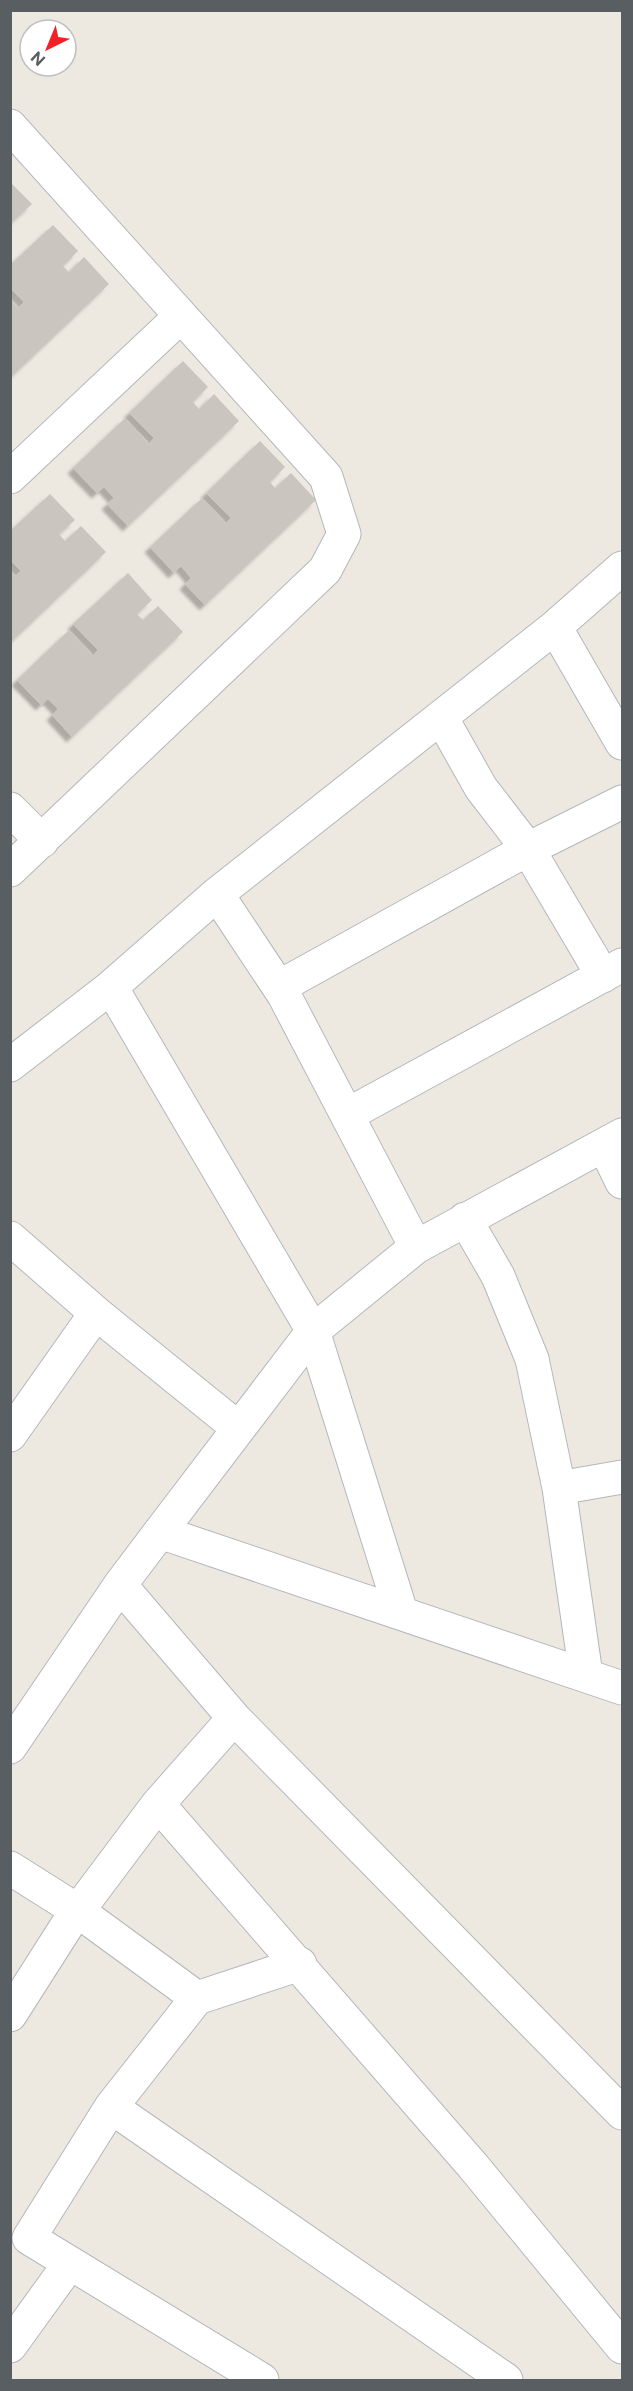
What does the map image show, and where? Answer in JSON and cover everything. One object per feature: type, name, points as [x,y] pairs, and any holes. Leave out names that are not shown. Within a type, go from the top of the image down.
[{"type":"street","points":[[10,126],[326,477],[344,534],[326,570],[10,870]]},
{"type":"street","points":[[10,477],[181,316]]},
{"type":"street","points":[[10,1065],[111,987],[217,894],[555,627],[622,568]]},
{"type":"street","points":[[555,627],[622,743]]},
{"type":"street","points":[[347,1115],[613,971],[528,849],[481,788],[441,717]]},
{"type":"street","points":[[279,987],[528,849],[622,802]]},
{"type":"street","points":[[10,809],[42,841]]},
{"type":"street","points":[[217,894],[279,987],[416,1246]]},
{"type":"street","points":[[111,987],[313,1331],[401,1612]]},
{"type":"street","points":[[10,1747],[120,1585],[313,1331],[416,1246],[613,1140],[622,1182]]},
{"type":"street","points":[[465,1220],[498,1276],[532,1359],[559,1488],[586,1676]]},
{"type":"street","points":[[10,1238],[96,1313],[238,1428]]},
{"type":"street","points":[[10,1435],[96,1313]]},
{"type":"street","points":[[559,1488],[622,1477]]},
{"type":"street","points":[[160,1532],[622,1688]]},
{"type":"street","points":[[120,1585],[234,1718],[622,2113]]},
{"type":"street","points":[[10,2015],[78,1911],[158,1804],[234,1718]]},
{"type":"street","points":[[158,1804],[300,1964],[473,2166],[622,2347]]},
{"type":"street","points":[[10,1868],[78,1911],[197,1998]]},
{"type":"street","points":[[262,2380],[30,2238],[111,2107],[197,1998],[300,1964]]},
{"type":"street","points":[[111,2107],[506,2380]]},
{"type":"street","points":[[10,2346],[70,2263]]},
{"type":"building","points":[[10,182],[32,204],[10,224]]},
{"type":"building","points":[[53,225],[78,251],[63,266],[69,272],[84,257],[109,284],[10,378],[10,299],[18,308],[24,302],[10,288],[10,265]]},
{"type":"building","points":[[183,361],[208,387],[193,402],[199,409],[214,394],[239,421],[128,526],[107,504],[114,498],[104,487],[97,493],[73,468],[125,418],[149,444],[154,438],[129,413]]},
{"type":"building","points":[[260,441],[285,467],[270,482],[275,488],[291,473],[316,500],[205,605],[185,584],[191,578],[181,566],[174,573],[150,547],[202,498],[226,523],[231,518],[206,493]]},
{"type":"building","points":[[50,494],[75,520],[59,534],[65,541],[81,526],[106,552],[10,643],[10,571],[15,576],[21,571],[10,560],[10,531]]},
{"type":"building","points":[[128,573],[152,600],[137,614],[143,620],[158,606],[183,632],[72,737],[52,715],[58,709],[48,699],[41,705],[17,680],[69,630],[93,656],[98,650],[73,624]]}]
